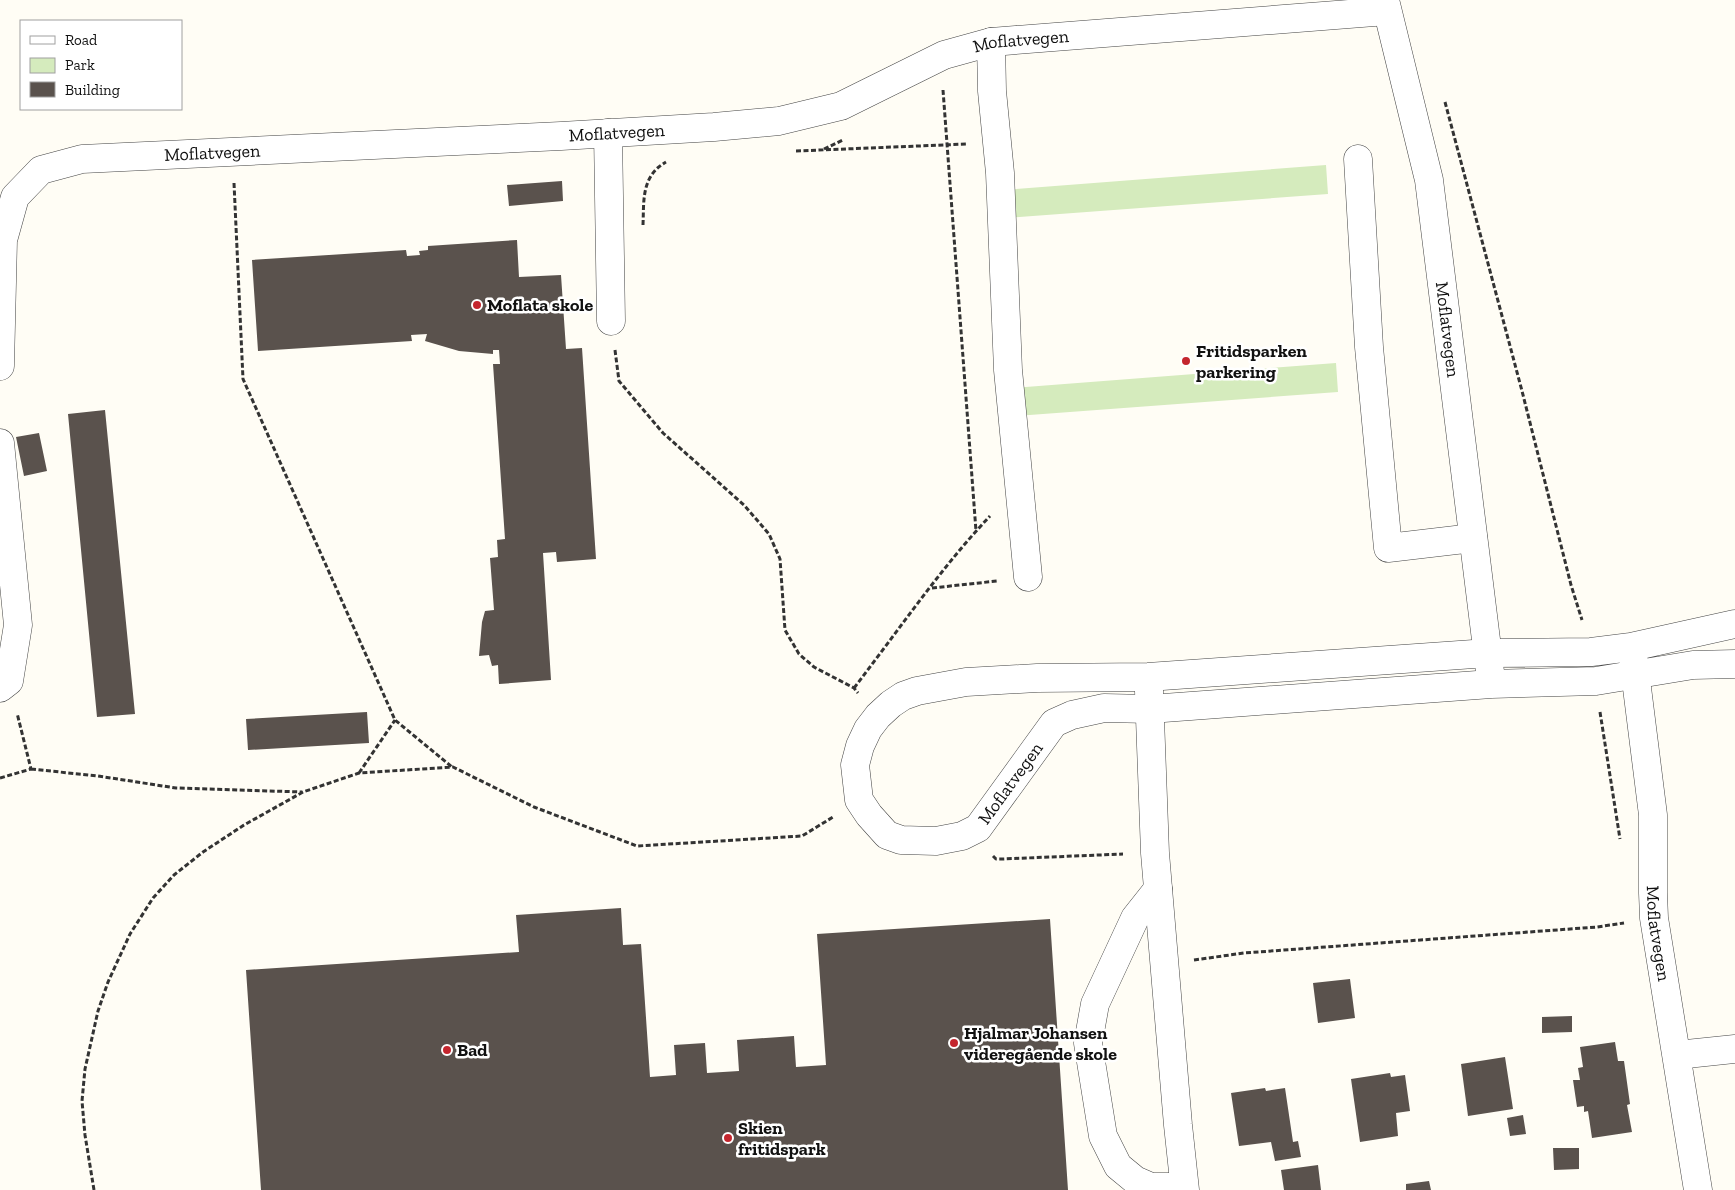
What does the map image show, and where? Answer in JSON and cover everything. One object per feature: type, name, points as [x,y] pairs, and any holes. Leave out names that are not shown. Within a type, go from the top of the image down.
[{"type":"street","name":"Moflatvegen","points":[[0,366],[3,240],[15,197],[41,170],[82,159],[714,127],[788,119],[840,106],[944,55],[991,42],[1386,5],[1429,180],[1491,684]]},
{"type":"street","points":[[991,42],[992,91],[1000,173],[1008,370],[1028,577]]},
{"type":"street","points":[[608,133],[611,321]]},
{"type":"street","points":[[1358,159],[1369,347],[1388,548],[1473,538]]},
{"type":"street","points":[[0,443],[18,625],[5,685]]},
{"type":"street","name":"Moflatvegen","points":[[1735,624],[1632,648],[1591,652],[1488,653],[1148,677],[1037,678],[966,682],[939,686],[903,696],[878,716],[868,729],[860,746],[855,765],[859,800],[887,835],[901,840],[936,841],[962,836],[975,831],[1054,722],[1072,715],[1104,708],[1150,709],[1491,684],[1596,681],[1693,665],[1735,664]]},
{"type":"street","name":"Moflatvegen","points":[[1632,648],[1654,815],[1654,918],[1698,1190]]},
{"type":"street","points":[[1148,677],[1158,889],[1185,1189],[1151,1187],[1135,1180],[1118,1166],[1103,1136],[1088,1043],[1095,1004],[1135,918],[1158,889]]},
{"type":"street","points":[[1677,1055],[1735,1049]]},
{"type":"path","points":[[943,89],[976,531]]},
{"type":"path","points":[[1443,96],[1522,391],[1571,584],[1591,652]]},
{"type":"path","points":[[788,151],[997,142]]},
{"type":"path","points":[[232,152],[243,379],[395,720],[453,768],[534,807],[637,846],[802,836],[859,800]]},
{"type":"path","points":[[643,227],[645,188],[651,176],[667,161]]},
{"type":"path","points":[[611,321],[619,381],[663,433],[744,505],[769,534],[780,560],[785,630],[799,654],[814,667],[854,688],[878,716]]},
{"type":"path","points":[[854,688],[976,531],[1019,485]]},
{"type":"path","points":[[931,588],[1028,577]]},
{"type":"path","points":[[1596,681],[1620,844]]},
{"type":"path","points":[[5,685],[32,769]]},
{"type":"path","points":[[358,773],[395,720]]},
{"type":"path","points":[[94,1190],[82,1101],[85,1069],[98,1011],[108,982],[130,934],[153,898],[174,875],[203,852],[244,825],[303,792],[358,773],[453,768]]},
{"type":"path","points":[[0,778],[32,769],[98,776],[176,788],[303,792]]},
{"type":"path","points":[[975,831],[992,855],[996,859],[1002,860],[1132,854]]},
{"type":"path","points":[[1191,960],[1244,953],[1597,927],[1654,918]]},
{"type":"green space","points":[[1326,165],[1328,194],[1006,218],[1004,190]]},
{"type":"green space","points":[[1336,363],[1338,392],[1016,416],[1014,388]]},
{"type":"building","points":[[562,181],[563,201],[509,206],[507,185]]},
{"type":"building","points":[[517,240],[519,277],[561,275],[566,349],[582,348],[596,559],[557,562],[556,552],[543,553],[551,680],[499,684],[498,665],[492,666],[489,655],[479,656],[482,622],[485,611],[494,610],[490,558],[498,557],[497,540],[505,539],[493,364],[500,364],[499,350],[493,350],[493,354],[459,351],[425,341],[427,334],[411,335],[412,341],[258,351],[252,260],[406,250],[407,256],[420,255],[419,251],[428,250],[428,246]]},
{"type":"building","points":[[105,410],[135,714],[97,717],[68,414]]},
{"type":"building","points":[[39,433],[47,471],[24,476],[16,437]]},
{"type":"building","points":[[367,712],[369,743],[248,750],[246,719]]},
{"type":"building","points":[[621,908],[623,945],[641,944],[650,1077],[676,1075],[674,1045],[705,1043],[707,1073],[739,1071],[737,1040],[794,1036],[796,1067],[826,1065],[817,934],[1050,919],[1068,1190],[261,1190],[246,970],[519,952],[516,915]]},
{"type":"building","points":[[1350,979],[1355,1018],[1318,1023],[1313,983]]},
{"type":"building","points":[[1572,1016],[1572,1032],[1542,1033],[1542,1017]]},
{"type":"building","points":[[1615,1042],[1618,1061],[1624,1061],[1630,1104],[1627,1105],[1632,1132],[1592,1138],[1588,1111],[1584,1112],[1584,1106],[1577,1107],[1573,1080],[1580,1080],[1578,1068],[1583,1067],[1580,1047]]},
{"type":"building","points":[[1505,1057],[1513,1109],[1468,1116],[1461,1064]]},
{"type":"building","points":[[1390,1073],[1391,1077],[1405,1075],[1410,1111],[1396,1113],[1398,1136],[1360,1142],[1351,1079]]},
{"type":"building","points":[[1265,1088],[1266,1091],[1285,1088],[1293,1142],[1298,1141],[1301,1157],[1275,1161],[1271,1142],[1239,1146],[1231,1093]]},
{"type":"building","points":[[1523,1115],[1526,1134],[1510,1136],[1507,1118]]},
{"type":"building","points":[[1553,1148],[1579,1148],[1579,1169],[1554,1170]]},
{"type":"building","points":[[1318,1165],[1321,1190],[1284,1190],[1281,1170]]},
{"type":"building","points":[[1429,1181],[1431,1190],[1406,1190],[1406,1184]]},
{"type":"place","name":"Moflata skole","points":[[477,305]]},
{"type":"place","name":"Fritidsparken parkering","points":[[1186,361]]},
{"type":"place","name":"Hjalmar Johansen videregående skole","points":[[954,1043]]},
{"type":"place","name":"Bad","points":[[447,1050]]},
{"type":"place","name":"Skien fritidspark","points":[[728,1138]]}]
